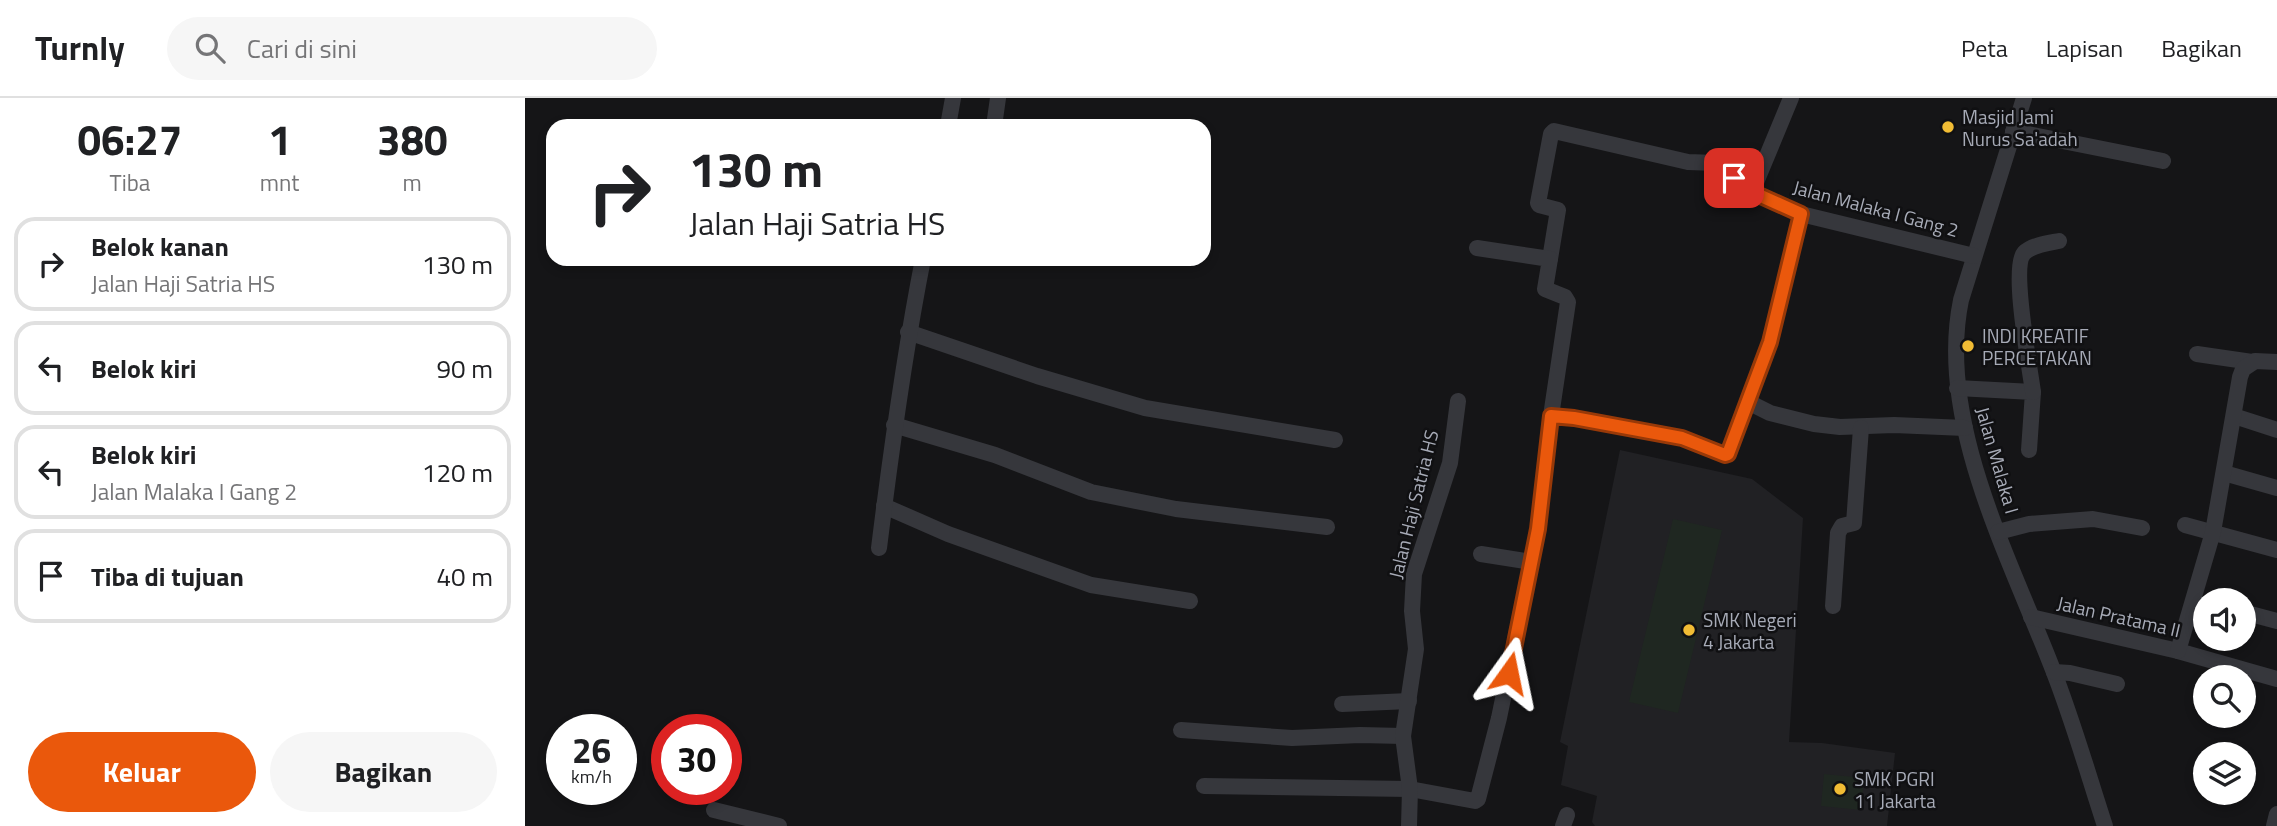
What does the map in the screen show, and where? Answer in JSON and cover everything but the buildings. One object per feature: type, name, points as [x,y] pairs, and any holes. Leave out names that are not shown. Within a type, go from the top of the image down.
[{"type":"street","points":[[949,119],[953,98]]},
{"type":"street","points":[[995,119],[998,98]]},
{"type":"street","points":[[1752,192],[1791,98]]},
{"type":"street","name":"Jalan Malaka I","points":[[2024,98],[1961,300],[1956,325],[1957,388],[1965,428],[1998,532],[2054,672],[2105,826]]},
{"type":"street","name":"Jalan Malaka I Gang 2","points":[[1550,259],[1558,210],[1538,203],[1552,131],[1688,162],[1716,163],[1752,192],[1801,214],[1974,256]]},
{"type":"street","points":[[2013,131],[2163,161]]},
{"type":"street","points":[[1551,416],[1682,438],[1728,454],[1770,342],[1801,214]]},
{"type":"street","points":[[2029,450],[2019,293],[2020,260],[2025,252],[2042,244],[2059,241]]},
{"type":"street","points":[[1204,786],[1410,789],[1475,801],[1478,799],[1502,706],[1538,529],[1568,302],[1565,297],[1545,289],[1550,259],[1478,248]]},
{"type":"street","points":[[879,548],[908,332],[922,266]]},
{"type":"street","points":[[908,332],[1037,376],[1145,408],[1335,440]]},
{"type":"street","points":[[2197,354],[2263,362]]},
{"type":"street","points":[[2201,588],[2240,377],[2243,369],[2263,362]]},
{"type":"street","points":[[1957,388],[2025,392]]},
{"type":"street","name":"Jalan Haji Satria HS","points":[[1409,826],[1410,789],[1403,736],[1416,649],[1412,611],[1414,574],[1450,463],[1458,401]]},
{"type":"street","points":[[1748,402],[1770,413],[1814,424],[1861,428],[1905,425],[1965,428]]},
{"type":"street","points":[[2234,416],[2277,430]]},
{"type":"street","points":[[894,425],[995,455],[1091,492],[1176,509],[1327,527]]},
{"type":"street","points":[[1833,606],[1838,533],[1842,526],[1854,523],[1861,428]]},
{"type":"street","points":[[2224,473],[2277,488]]},
{"type":"street","points":[[884,506],[948,534],[1091,585],[1190,601]]},
{"type":"street","points":[[1998,532],[2022,526],[2092,519],[2142,528]]},
{"type":"street","points":[[2185,525],[2277,550]]},
{"type":"street","points":[[1481,554],[1532,562]]},
{"type":"street","points":[[2178,651],[2193,614]]},
{"type":"street","points":[[2256,615],[2277,621]]},
{"type":"street","name":"Jalan Pratama II","points":[[2031,617],[2178,651],[2277,679]]},
{"type":"street","points":[[2054,672],[2117,684]]},
{"type":"street","points":[[1342,704],[1409,701]]},
{"type":"street","points":[[1181,730],[1291,738],[1403,736]]},
{"type":"street","points":[[714,810],[779,826]]},
{"type":"street","points":[[2274,826],[2277,814]]},
{"type":"shaded area","name":"SMK Negeri 4 Jakarta","points":[[1620,450],[1752,479],[1803,518],[1789,742],[1822,743],[1895,753],[1887,826],[1595,826],[1592,822],[1597,796],[1561,785],[1568,746],[1560,742]]},
{"type":"shaded area","points":[[1673,519],[1722,530],[1678,713],[1629,702]]},
{"type":"shaded area","points":[[1824,774],[1864,778],[1861,810],[1821,806]]},
{"type":"place","name":"Masjid Jami Nurus Sa'adah","points":[[1948,127]]},
{"type":"place","name":"INDI KREATIF PERCETAKAN","points":[[1968,346]]},
{"type":"place","name":"SMK Negeri 4 Jakarta","points":[[1689,630]]},
{"type":"place","name":"SMK PGRI 11 Jakarta","points":[[1840,789]]},
{"type":"route","points":[[1509,673],[1538,529],[1551,416],[1682,438],[1728,454],[1770,342],[1801,214],[1752,192],[1734,178]]}]
